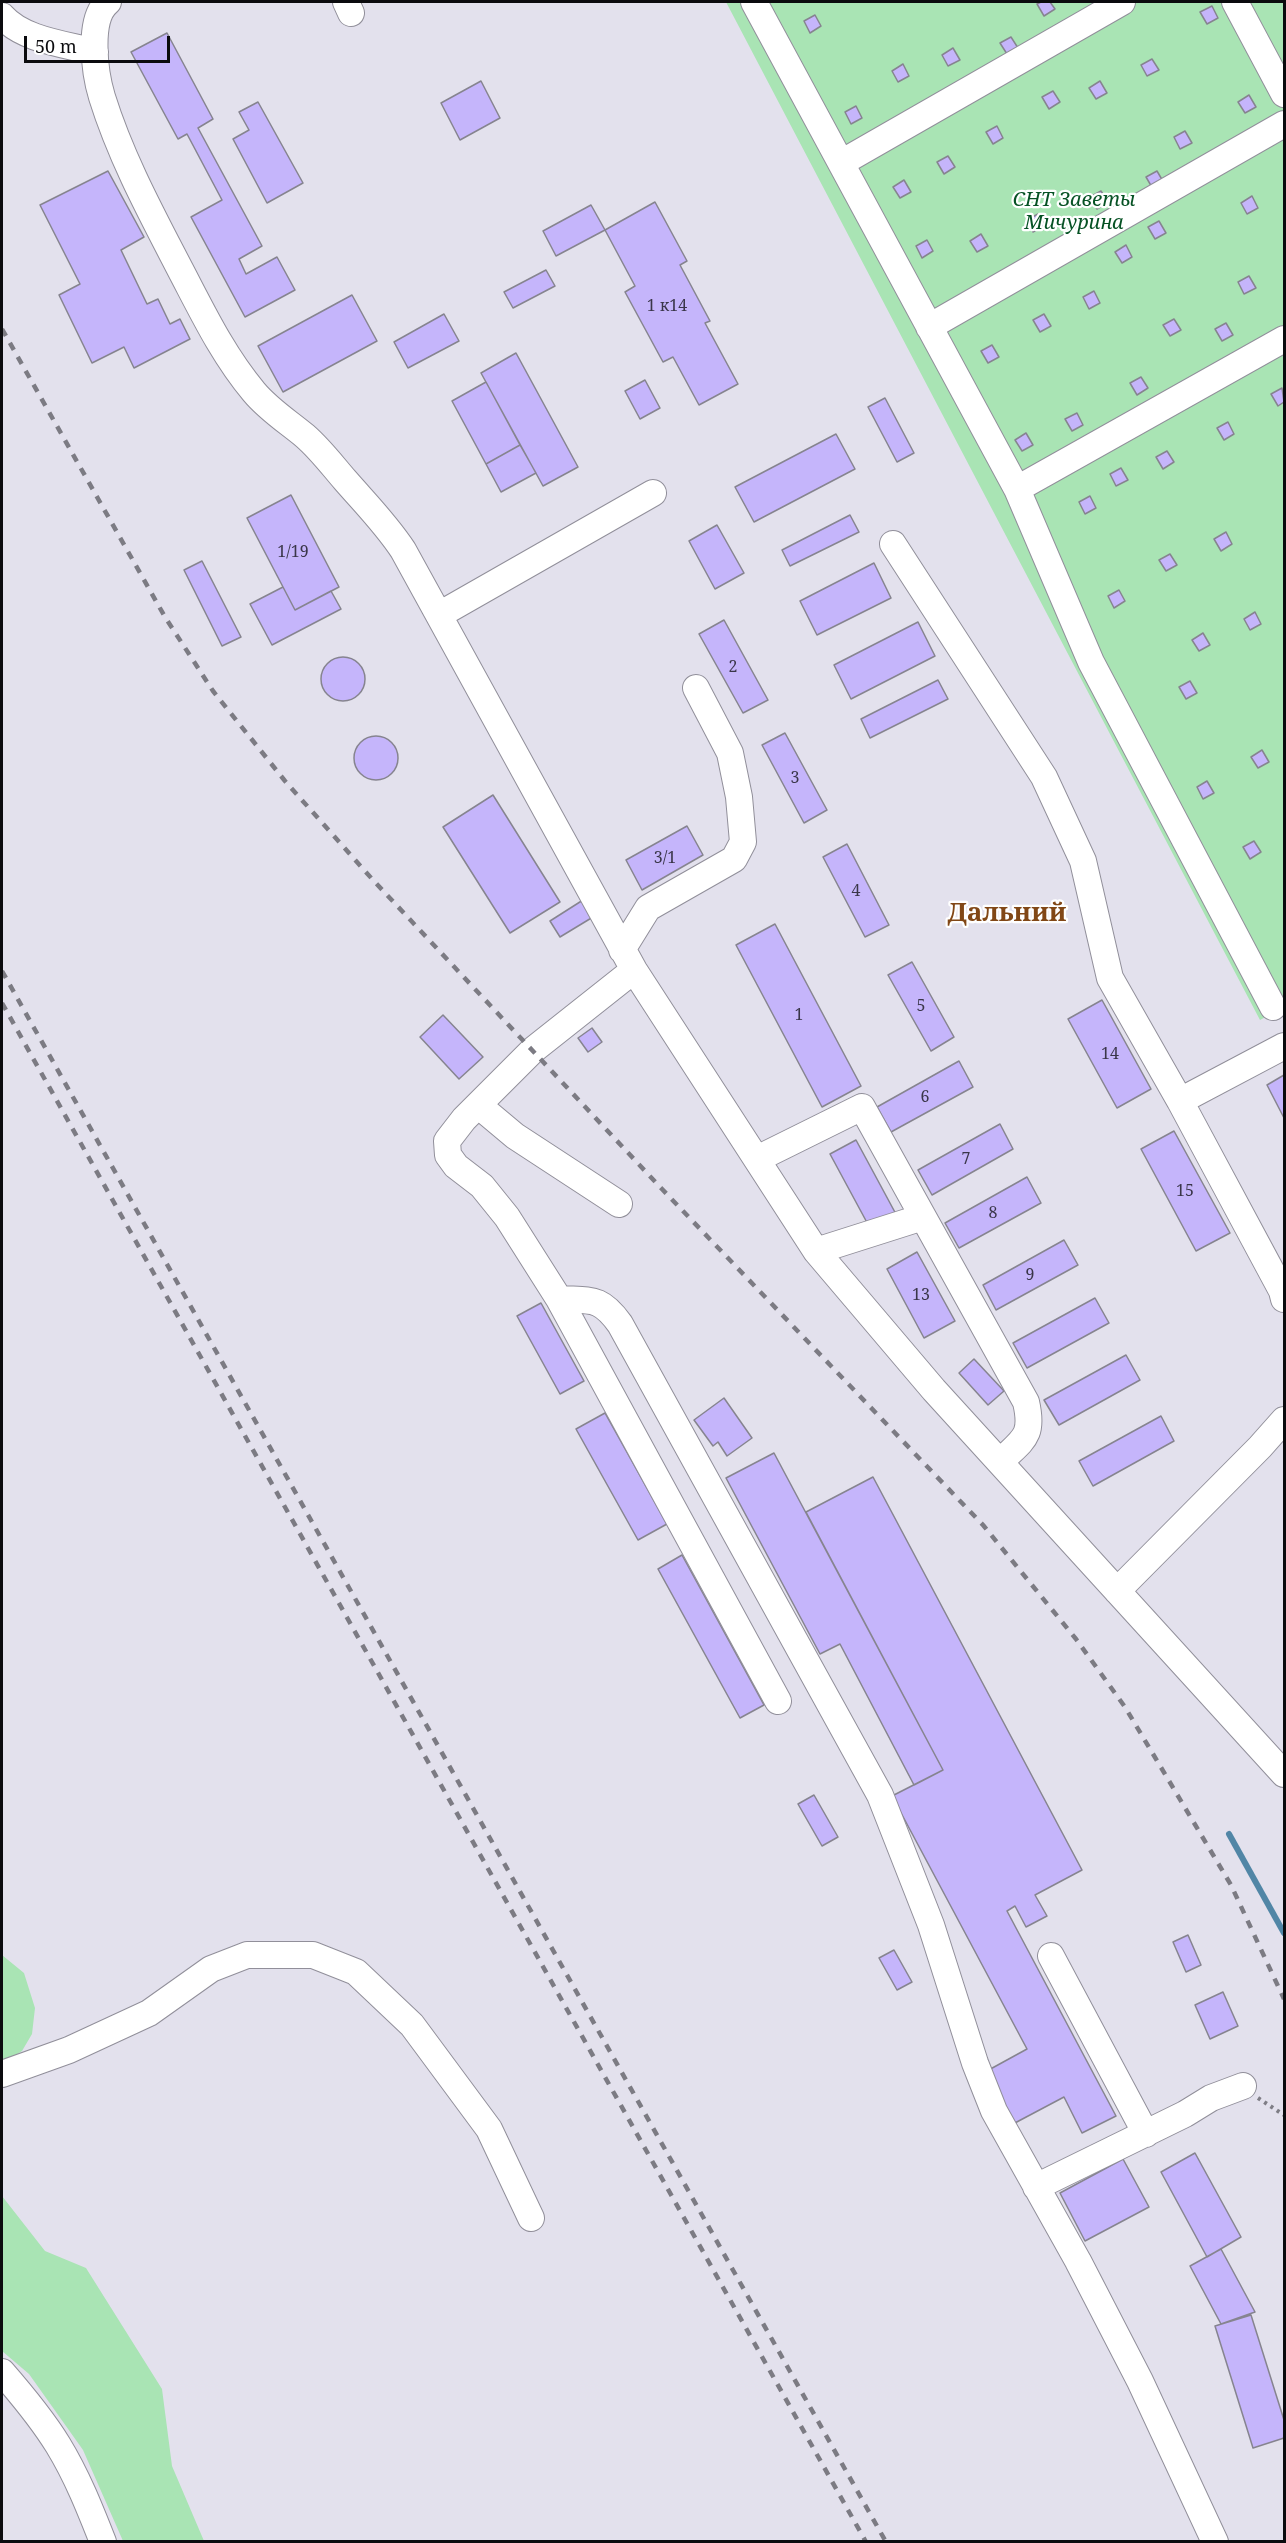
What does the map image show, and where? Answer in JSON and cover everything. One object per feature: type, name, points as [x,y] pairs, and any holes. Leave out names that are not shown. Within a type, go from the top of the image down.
[{"type":"street","points":[[754,2],[1017,489],[1091,662],[1274,1007]]},
{"type":"street","points":[[841,163],[1122,2]]},
{"type":"street","points":[[1235,2],[1284,93]]},
{"type":"street","points":[[97,9],[95,52],[102,96],[122,151],[150,212],[215,335],[232,363],[255,393],[280,418],[305,436],[319,450],[387,526],[403,550],[628,960],[735,1124],[798,1227],[934,1390],[1284,1774]]},
{"type":"street","points":[[2,16],[9,25],[34,35],[95,52]]},
{"type":"street","points":[[929,327],[1284,124]]},
{"type":"street","points":[[1017,489],[1284,339]]},
{"type":"street","points":[[439,615],[653,493]]},
{"type":"street","points":[[893,544],[1044,777],[1083,861],[1110,978],[1180,1101],[1284,1294]]},
{"type":"street","points":[[696,687],[730,753],[740,797],[743,842],[734,859],[648,908],[628,960],[478,1105],[447,1141],[448,1155],[456,1166],[482,1186],[507,1217],[560,1299],[778,1701]]},
{"type":"street","points":[[1180,1101],[1284,1046]]},
{"type":"street","points":[[478,1105],[515,1136],[620,1204]]},
{"type":"street","points":[[757,1159],[862,1107],[1026,1402],[1031,1422],[1026,1436],[1000,1462]]},
{"type":"street","points":[[816,1251],[923,1217]]},
{"type":"street","points":[[560,1299],[598,1302],[609,1308],[620,1324],[880,1795],[931,1925],[975,2063],[994,2111],[1078,2261],[1140,2381],[1215,2541]]},
{"type":"street","points":[[1117,1591],[1260,1447],[1284,1419]]},
{"type":"street","points":[[2,2074],[69,2050],[149,2013],[211,1969],[247,1955],[313,1955],[356,1972],[412,2025],[489,2129],[531,2218]]},
{"type":"street","points":[[1051,1956],[1146,2134]]},
{"type":"street","points":[[1036,2187],[1146,2134],[1211,2098],[1243,2086]]},
{"type":"street","points":[[5,2379],[58,2445],[81,2487],[103,2541]]},
{"type":"path","points":[[1243,2086],[1284,2115]]},
{"type":"green space","name":"СНТ Заветы Мичурина","points":[[726,2],[1284,2],[1284,1007],[1260,1020]]},
{"type":"green space","points":[[2,1955],[24,1973],[35,2008],[32,2034],[22,2051],[2,2064]]},
{"type":"green space","points":[[2,2196],[45,2251],[86,2268],[162,2389],[172,2466],[204,2541],[123,2541],[83,2450],[29,2374],[2,2351]]},
{"type":"building","points":[[1050,2],[1055,9],[1044,16],[1037,4]]},
{"type":"building","points":[[1212,6],[1218,18],[1207,24],[1200,12]]},
{"type":"building","points":[[815,15],[821,26],[810,33],[804,21]]},
{"type":"building","points":[[167,33],[213,119],[198,128],[262,246],[239,259],[246,274],[277,257],[295,290],[245,317],[191,217],[222,200],[187,134],[178,139],[131,52]]},
{"type":"building","points":[[1011,37],[1018,48],[1007,54],[1000,43]]},
{"type":"building","points":[[953,48],[960,60],[948,66],[942,55]]},
{"type":"building","points":[[1152,59],[1159,70],[1147,76],[1141,65]]},
{"type":"building","points":[[903,64],[909,76],[898,82],[892,71]]},
{"type":"building","points":[[481,81],[500,118],[460,140],[441,103]]},
{"type":"building","points":[[1100,81],[1107,93],[1096,99],[1089,88]]},
{"type":"building","points":[[1053,91],[1060,102],[1049,109],[1042,97]]},
{"type":"building","points":[[1249,95],[1256,107],[1245,113],[1238,102]]},
{"type":"building","points":[[258,102],[303,183],[267,203],[233,139],[249,130],[239,112]]},
{"type":"building","points":[[856,106],[862,118],[851,124],[845,112]]},
{"type":"building","points":[[997,126],[1003,138],[993,144],[986,132]]},
{"type":"building","points":[[1185,131],[1192,143],[1180,149],[1174,137]]},
{"type":"building","points":[[948,156],[955,167],[944,174],[937,162]]},
{"type":"building","points":[[108,171],[144,237],[121,250],[147,304],[158,299],[170,324],[180,319],[190,339],[134,368],[124,347],[92,363],[59,295],[80,284],[40,205]]},
{"type":"building","points":[[1157,171],[1164,183],[1153,189],[1146,177]]},
{"type":"building","points":[[904,180],[911,192],[900,198],[893,187]]},
{"type":"building","points":[[1101,191],[1108,202],[1097,209],[1090,197]]},
{"type":"building","points":[[1252,196],[1258,208],[1247,214],[1241,203]]},
{"type":"building","points":[[655,202],[687,261],[680,265],[710,321],[705,323],[738,384],[699,405],[673,357],[663,362],[625,292],[635,286],[605,230]]},
{"type":"building","points":[[591,205],[605,230],[556,256],[543,231]]},
{"type":"building","points":[[1038,214],[1045,225],[1033,232],[1027,220]]},
{"type":"building","points":[[1159,221],[1166,233],[1155,239],[1148,227]]},
{"type":"building","points":[[981,234],[988,246],[977,252],[970,241]]},
{"type":"building","points":[[927,240],[933,251],[922,258],[916,246]]},
{"type":"building","points":[[1126,245],[1132,257],[1122,263],[1115,252]]},
{"type":"building","points":[[546,270],[555,286],[513,308],[504,292]]},
{"type":"building","points":[[1249,276],[1256,288],[1244,294],[1238,282]]},
{"type":"building","points":[[1094,291],[1100,303],[1089,309],[1083,297]]},
{"type":"building","points":[[352,295],[377,341],[283,392],[258,346]]},
{"type":"building","points":[[444,314],[459,341],[408,368],[394,342]]},
{"type":"building","points":[[1044,314],[1051,326],[1040,332],[1033,320]]},
{"type":"building","points":[[1174,319],[1181,330],[1170,336],[1163,325]]},
{"type":"building","points":[[1226,323],[1233,335],[1222,341],[1215,329]]},
{"type":"building","points":[[992,345],[999,357],[988,363],[981,351]]},
{"type":"building","points":[[516,353],[578,467],[543,486],[481,373]]},
{"type":"building","points":[[1141,377],[1148,388],[1137,395],[1130,383]]},
{"type":"building","points":[[645,380],[660,408],[640,419],[625,391]]},
{"type":"building","points":[[486,382],[520,445],[486,464],[452,401]]},
{"type":"building","points":[[1282,388],[1284,402],[1278,406],[1271,394]]},
{"type":"building","points":[[885,398],[914,453],[897,462],[868,407]]},
{"type":"building","points":[[1077,413],[1083,425],[1072,431],[1065,419]]},
{"type":"building","points":[[1228,422],[1234,434],[1224,440],[1217,428]]},
{"type":"building","points":[[1026,433],[1033,445],[1022,451],[1015,440]]},
{"type":"building","points":[[836,434],[855,469],[754,522],[735,487]]},
{"type":"building","points":[[520,445],[536,473],[501,492],[486,464]]},
{"type":"building","points":[[1167,451],[1174,462],[1163,469],[1156,457]]},
{"type":"building","points":[[1121,468],[1128,480],[1116,486],[1110,474]]},
{"type":"building","points":[[291,495],[339,587],[295,610],[247,518]]},
{"type":"building","points":[[1090,496],[1096,508],[1085,514],[1079,502]]},
{"type":"building","points":[[850,515],[859,532],[790,566],[782,550]]},
{"type":"building","points":[[717,525],[744,573],[715,589],[689,541]]},
{"type":"building","points":[[1226,532],[1232,544],[1221,551],[1214,539]]},
{"type":"building","points":[[1170,554],[1177,565],[1166,571],[1159,560]]},
{"type":"building","points":[[202,561],[241,637],[222,646],[184,570]]},
{"type":"building","points":[[874,563],[891,598],[817,635],[800,601]]},
{"type":"building","points":[[283,587],[295,610],[331,591],[341,609],[272,645],[250,604]]},
{"type":"building","points":[[1119,590],[1125,601],[1114,608],[1108,596]]},
{"type":"building","points":[[1255,612],[1261,624],[1250,630],[1244,619]]},
{"type":"building","points":[[724,620],[768,700],[743,713],[699,634]]},
{"type":"building","points":[[918,622],[935,656],[851,699],[834,665]]},
{"type":"building","points":[[1203,633],[1210,645],[1199,651],[1192,640]]},
{"type":"building","points":[[343,657],[358,664],[365,679],[358,694],[343,701],[328,694],[321,679],[328,664]]},
{"type":"building","points":[[938,680],[948,699],[870,738],[861,719]]},
{"type":"building","points":[[1190,681],[1197,693],[1186,699],[1179,687]]},
{"type":"building","points":[[785,733],[827,810],[804,823],[762,745]]},
{"type":"building","points":[[376,736],[391,743],[398,758],[391,773],[376,780],[361,773],[354,758],[361,743]]},
{"type":"building","points":[[1262,750],[1269,762],[1258,768],[1251,757]]},
{"type":"building","points":[[1207,781],[1214,793],[1203,799],[1197,787]]},
{"type":"building","points":[[493,795],[560,902],[510,933],[443,827]]},
{"type":"building","points":[[687,826],[703,855],[642,890],[626,860]]},
{"type":"building","points":[[1254,841],[1261,852],[1250,859],[1243,847]]},
{"type":"building","points":[[847,844],[889,925],[865,937],[823,857]]},
{"type":"building","points":[[583,900],[593,917],[560,937],[550,921]]},
{"type":"building","points":[[775,924],[861,1086],[822,1107],[736,945]]},
{"type":"building","points":[[912,962],[954,1037],[931,1051],[888,975]]},
{"type":"building","points":[[1102,1000],[1151,1089],[1117,1108],[1068,1019]]},
{"type":"building","points":[[443,1015],[483,1057],[459,1079],[420,1037]]},
{"type":"building","points":[[592,1028],[602,1042],[588,1052],[578,1038]]},
{"type":"building","points":[[959,1061],[973,1087],[891,1132],[877,1107]]},
{"type":"building","points":[[1284,1075],[1284,1118],[1267,1085]]},
{"type":"building","points":[[1000,1124],[1013,1149],[932,1195],[918,1170]]},
{"type":"building","points":[[1174,1131],[1230,1233],[1196,1251],[1141,1149]]},
{"type":"building","points":[[856,1140],[897,1216],[871,1230],[830,1154]]},
{"type":"building","points":[[1027,1177],[1041,1203],[959,1248],[945,1223]]},
{"type":"building","points":[[1064,1240],[1078,1265],[996,1310],[983,1285]]},
{"type":"building","points":[[917,1252],[955,1321],[924,1338],[887,1269]]},
{"type":"building","points":[[1095,1298],[1109,1323],[1027,1368],[1013,1343]]},
{"type":"building","points":[[541,1303],[584,1381],[560,1394],[517,1316]]},
{"type":"building","points":[[1126,1355],[1140,1380],[1059,1425],[1044,1400]]},
{"type":"building","points":[[974,1359],[1004,1391],[988,1405],[959,1373]]},
{"type":"building","points":[[724,1398],[752,1438],[727,1456],[718,1442],[713,1446],[694,1420]]},
{"type":"building","points":[[605,1413],[667,1524],[638,1540],[576,1429]]},
{"type":"building","points":[[1161,1416],[1174,1441],[1093,1486],[1079,1461]]},
{"type":"building","points":[[774,1453],[943,1770],[914,1785],[840,1644],[820,1654],[726,1478]]},
{"type":"building","points":[[873,1477],[1082,1870],[1035,1895],[1047,1916],[1026,1927],[1015,1906],[1007,1911],[1116,2116],[1082,2133],[1064,2097],[1013,2124],[985,2072],[1027,2049],[892,1796],[943,1770],[806,1512]]},
{"type":"building","points":[[682,1555],[764,1705],[740,1718],[658,1569]]},
{"type":"building","points":[[814,1795],[838,1837],[822,1846],[798,1804]]},
{"type":"building","points":[[1188,1935],[1201,1965],[1186,1972],[1173,1942]]},
{"type":"building","points":[[894,1950],[912,1982],[897,1990],[879,1958]]},
{"type":"building","points":[[1223,1992],[1238,2026],[1210,2039],[1195,2005]]},
{"type":"building","points":[[1195,2153],[1241,2237],[1207,2257],[1161,2172]]},
{"type":"building","points":[[1123,2159],[1149,2207],[1085,2241],[1060,2193]]},
{"type":"building","points":[[1221,2249],[1255,2312],[1221,2324],[1190,2266]]},
{"type":"building","points":[[1251,2315],[1284,2420],[1284,2438],[1253,2448],[1215,2326]]},
{"type":"waterway","points":[[1229,1834],[1284,1933]]},
{"type":"railway","points":[[2,329],[165,617],[213,691],[285,781],[373,880],[661,1188],[983,1525],[1076,1639],[1125,1707],[1231,1885],[1284,1999]]},
{"type":"railway","points":[[2,971],[886,2542]]},
{"type":"railway","points":[[2,1003],[866,2542]]},
{"type":"district","name":"Дальний","points":[[1007,914]]}]
